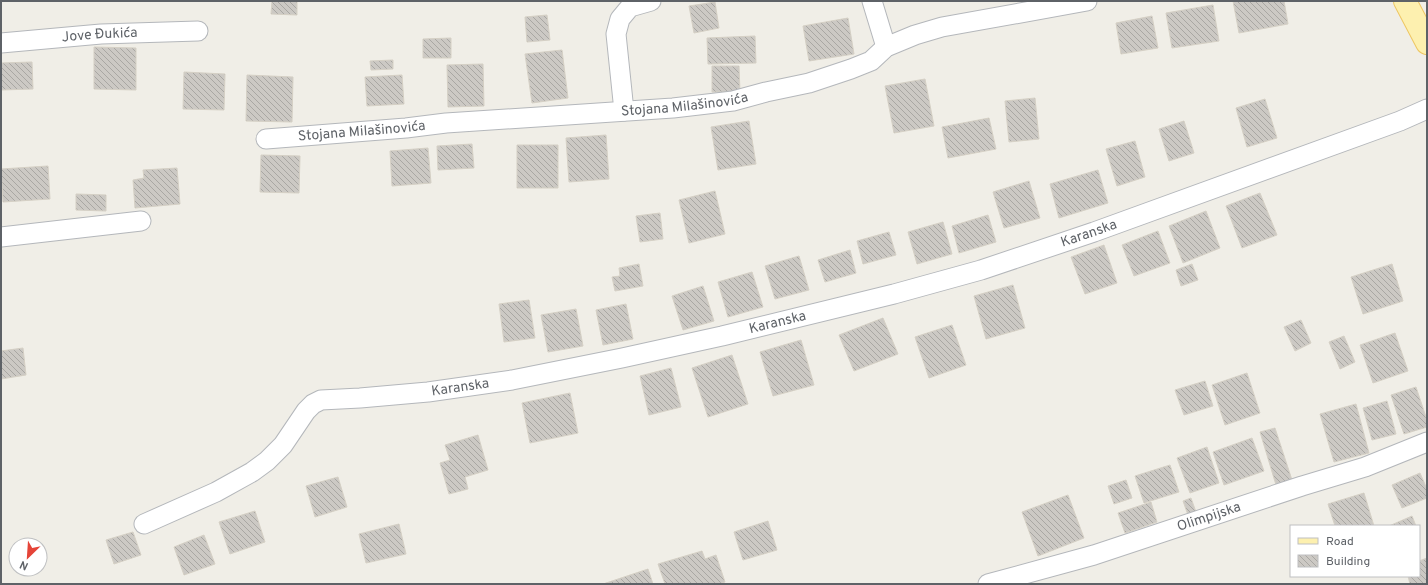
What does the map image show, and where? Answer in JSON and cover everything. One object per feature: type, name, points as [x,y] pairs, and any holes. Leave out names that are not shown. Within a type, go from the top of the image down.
[{"type":"main road","points":[[1405,1],[1427,43]]},
{"type":"street","points":[[624,111],[616,34],[620,18],[630,7],[651,1]]},
{"type":"street","points":[[872,1],[886,47]]},
{"type":"street","name":"Stojana Milašinovića","points":[[266,139],[406,128],[454,122],[673,108],[733,100],[808,82],[851,69],[871,61],[886,47],[914,35],[942,27],[1087,1]]},
{"type":"street","name":"Jove Đukića","points":[[1,43],[101,34],[198,31]]},
{"type":"street","name":"Karanska","points":[[144,524],[216,492],[262,465],[283,445],[306,410],[321,400],[428,392],[512,380],[722,336],[894,294],[981,270],[1094,232],[1400,121],[1427,109]]},
{"type":"street","points":[[1,237],[141,221]]},
{"type":"street","name":"Olimpijska","points":[[988,584],[1094,555],[1302,486],[1365,467],[1427,442]]},
{"type":"building","points":[[272,1],[297,1],[297,15],[271,14]]},
{"type":"building","points":[[1233,1],[1284,1],[1288,24],[1239,33]]},
{"type":"building","points":[[715,2],[719,28],[694,33],[689,6]]},
{"type":"building","points":[[1213,5],[1219,41],[1172,48],[1166,13]]},
{"type":"building","points":[[547,15],[550,40],[527,42],[525,17]]},
{"type":"building","points":[[1152,16],[1158,48],[1121,54],[1116,23]]},
{"type":"building","points":[[848,18],[854,54],[809,61],[803,26]]},
{"type":"building","points":[[755,36],[756,63],[708,64],[707,38]]},
{"type":"building","points":[[451,38],[451,58],[423,58],[423,39]]},
{"type":"building","points":[[94,47],[136,48],[136,90],[94,89]]},
{"type":"building","points":[[562,50],[568,98],[532,103],[525,54]]},
{"type":"building","points":[[393,60],[393,69],[371,70],[370,61]]},
{"type":"building","points":[[32,62],[33,89],[1,90],[1,63]]},
{"type":"building","points":[[483,64],[484,106],[448,107],[447,65]]},
{"type":"building","points":[[712,66],[739,66],[740,92],[712,92]]},
{"type":"building","points":[[184,72],[225,74],[224,110],[183,109]]},
{"type":"building","points":[[247,75],[293,77],[292,122],[246,121]]},
{"type":"building","points":[[402,75],[404,104],[367,106],[365,77]]},
{"type":"building","points":[[925,79],[934,126],[894,133],[885,86]]},
{"type":"building","points":[[1035,98],[1039,139],[1009,142],[1005,101]]},
{"type":"building","points":[[1265,99],[1277,138],[1247,147],[1236,108]]},
{"type":"building","points":[[989,118],[996,149],[948,158],[942,127]]},
{"type":"building","points":[[749,121],[756,164],[718,170],[711,127]]},
{"type":"building","points":[[1184,121],[1194,153],[1169,161],[1159,129]]},
{"type":"building","points":[[606,135],[609,179],[569,182],[566,138]]},
{"type":"building","points":[[1135,141],[1145,177],[1117,186],[1106,149]]},
{"type":"building","points":[[472,144],[474,168],[438,170],[437,146]]},
{"type":"building","points":[[517,145],[558,145],[558,188],[517,188]]},
{"type":"building","points":[[428,148],[431,183],[392,186],[390,151]]},
{"type":"building","points":[[261,155],[300,156],[299,193],[260,192]]},
{"type":"building","points":[[48,166],[50,199],[3,202],[1,169]]},
{"type":"building","points":[[177,168],[180,204],[135,208],[133,180],[144,178],[143,170]]},
{"type":"building","points":[[1098,170],[1108,203],[1059,218],[1050,184]]},
{"type":"building","points":[[1029,181],[1040,218],[1004,228],[993,192]]},
{"type":"building","points":[[715,191],[725,234],[689,243],[679,200]]},
{"type":"building","points":[[1260,193],[1277,235],[1242,248],[1226,206]]},
{"type":"building","points":[[76,194],[106,195],[106,211],[76,210]]},
{"type":"building","points":[[1206,211],[1220,248],[1183,263],[1169,226]]},
{"type":"building","points":[[660,213],[663,239],[640,242],[636,216]]},
{"type":"building","points":[[988,215],[996,242],[959,253],[952,226]]},
{"type":"building","points":[[943,222],[952,254],[917,264],[908,232]]},
{"type":"building","points":[[1158,231],[1170,263],[1134,276],[1122,245]]},
{"type":"building","points":[[889,232],[896,255],[863,264],[857,241]]},
{"type":"building","points":[[1104,245],[1117,283],[1085,294],[1071,257]]},
{"type":"building","points":[[850,250],[856,273],[825,282],[818,260]]},
{"type":"building","points":[[799,256],[809,290],[775,299],[765,266]]},
{"type":"building","points":[[639,264],[643,286],[615,291],[612,277],[620,276],[619,268]]},
{"type":"building","points":[[1192,264],[1198,280],[1181,286],[1176,270]]},
{"type":"building","points":[[1392,264],[1403,301],[1363,314],[1351,277]]},
{"type":"building","points":[[752,272],[763,307],[728,317],[718,282]]},
{"type":"building","points":[[1013,285],[1025,328],[986,339],[974,296]]},
{"type":"building","points":[[703,286],[714,321],[683,330],[672,296]]},
{"type":"building","points":[[529,300],[535,338],[504,342],[499,304]]},
{"type":"building","points":[[626,304],[633,339],[603,345],[596,310]]},
{"type":"building","points":[[576,309],[583,346],[548,352],[541,315]]},
{"type":"building","points":[[883,318],[898,354],[854,371],[839,335]]},
{"type":"building","points":[[1301,320],[1311,343],[1295,351],[1284,327]]},
{"type":"building","points":[[952,325],[966,365],[929,378],[915,337]]},
{"type":"building","points":[[1395,333],[1408,371],[1373,383],[1360,345]]},
{"type":"building","points":[[1344,336],[1355,362],[1340,369],[1329,342]]},
{"type":"building","points":[[801,340],[814,385],[773,396],[760,352]]},
{"type":"building","points":[[23,348],[26,375],[1,379],[1,351]]},
{"type":"building","points":[[732,355],[748,404],[708,417],[692,368]]},
{"type":"building","points":[[671,368],[681,407],[649,415],[640,376]]},
{"type":"building","points":[[1247,373],[1260,413],[1225,425],[1212,385]]},
{"type":"building","points":[[1205,381],[1213,406],[1184,415],[1175,390]]},
{"type":"building","points":[[1416,387],[1427,420],[1427,427],[1404,434],[1391,395]]},
{"type":"building","points":[[570,393],[578,433],[530,443],[522,403]]},
{"type":"building","points":[[1387,401],[1396,434],[1372,440],[1363,408]]},
{"type":"building","points":[[1356,404],[1369,453],[1334,462],[1320,414]]},
{"type":"building","points":[[1275,428],[1292,480],[1276,485],[1260,432]]},
{"type":"building","points":[[478,435],[488,470],[465,477],[468,489],[449,494],[440,463],[450,460],[445,445]]},
{"type":"building","points":[[1252,438],[1264,471],[1224,485],[1213,452]]},
{"type":"building","points":[[1207,447],[1219,483],[1190,493],[1177,458]]},
{"type":"building","points":[[1170,465],[1179,492],[1144,503],[1135,476]]},
{"type":"building","points":[[1420,473],[1427,489],[1427,498],[1402,508],[1392,485]]},
{"type":"building","points":[[338,477],[347,507],[315,517],[306,486]]},
{"type":"building","points":[[1126,480],[1132,498],[1114,504],[1108,486]]},
{"type":"building","points":[[1364,493],[1374,525],[1335,525],[1328,504]]},
{"type":"building","points":[[1068,495],[1084,538],[1038,556],[1022,512]]},
{"type":"building","points":[[1191,498],[1196,512],[1188,515],[1183,501]]},
{"type":"building","points":[[1151,502],[1157,522],[1125,533],[1118,513]]},
{"type":"building","points":[[255,511],[265,542],[230,554],[219,522]]},
{"type":"building","points":[[1412,516],[1416,525],[1391,525]]},
{"type":"building","points":[[768,521],[777,550],[743,560],[734,532]]},
{"type":"building","points":[[399,524],[406,554],[366,563],[359,534]]},
{"type":"building","points":[[133,532],[141,555],[114,564],[106,540]]},
{"type":"building","points":[[204,535],[215,564],[184,575],[174,547]]},
{"type":"building","points":[[702,551],[705,559],[716,555],[725,582],[718,584],[665,584],[658,564]]},
{"type":"building","points":[[1427,558],[1427,584],[1410,584],[1408,577],[1420,577],[1420,561]]},
{"type":"building","points":[[648,569],[653,584],[603,584]]}]
